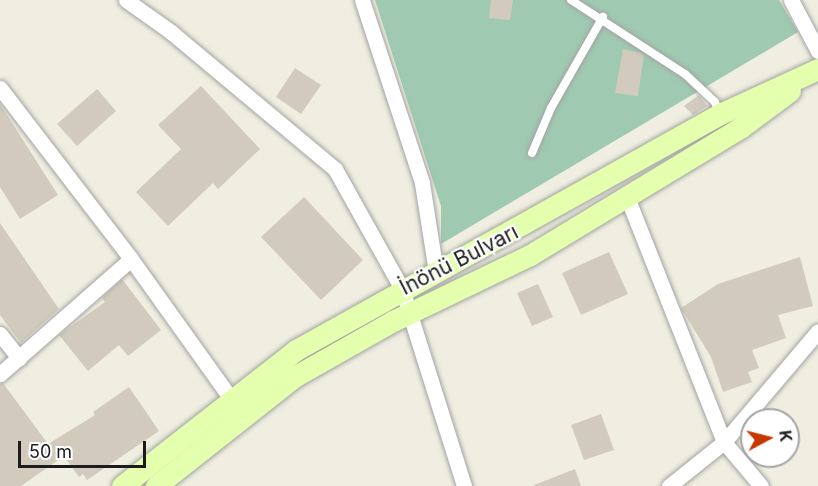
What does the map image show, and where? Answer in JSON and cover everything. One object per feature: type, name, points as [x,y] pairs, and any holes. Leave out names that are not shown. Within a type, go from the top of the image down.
[{"type":"main road","name":"İnönü Bulvarı","points":[[122,486],[296,350],[402,289],[517,230],[720,114],[818,70]]},
{"type":"main road","name":"İnönü Bulvarı","points":[[156,486],[294,377],[411,312],[530,255],[740,128],[818,70]]},
{"type":"street","points":[[126,0],[171,32],[335,169],[402,289],[464,486]]},
{"type":"street","points":[[362,0],[422,183],[436,272]]},
{"type":"street","points":[[791,0],[818,51]]},
{"type":"street","points":[[0,88],[131,259],[232,400]]},
{"type":"street","points":[[627,197],[724,442],[761,486]]},
{"type":"street","points":[[0,374],[131,259]]},
{"type":"street","points":[[669,486],[724,442],[818,331]]},
{"type":"street","points":[[0,334],[19,358]]},
{"type":"lane","points":[[571,0],[603,17],[685,74],[715,102],[720,114]]},
{"type":"lane","points":[[532,153],[551,108],[603,17]]},
{"type":"green space","points":[[375,0],[779,0],[798,32],[441,244],[441,206]]},
{"type":"building","points":[[491,0],[513,0],[510,20],[489,18]]},
{"type":"building","points":[[623,49],[644,54],[638,96],[615,93]]},
{"type":"building","points":[[295,68],[321,85],[301,114],[276,97]]},
{"type":"building","points":[[201,86],[260,149],[218,189],[213,183],[168,226],[136,192],[181,149],[158,125]]},
{"type":"building","points":[[97,89],[116,111],[77,146],[57,124]]},
{"type":"building","points":[[699,95],[707,106],[693,115],[684,106]]},
{"type":"building","points":[[0,104],[58,195],[20,219],[0,187]]},
{"type":"building","points":[[304,197],[363,260],[321,300],[261,237]]},
{"type":"building","points":[[0,223],[59,309],[21,343],[0,315]]},
{"type":"building","points":[[609,252],[628,294],[581,315],[562,273]]},
{"type":"building","points":[[800,257],[813,306],[778,315],[786,338],[752,350],[759,368],[748,372],[752,382],[723,392],[711,357],[681,308],[718,284]]},
{"type":"building","points":[[122,279],[161,330],[128,356],[119,345],[88,371],[59,335],[105,302],[102,298]]},
{"type":"building","points":[[538,284],[553,317],[532,326],[517,293]]},
{"type":"building","points":[[3,383],[48,444],[95,415],[93,412],[129,387],[159,431],[87,480],[83,474],[79,477],[66,459],[61,458],[21,486],[0,486],[0,384]]},
{"type":"building","points":[[601,414],[614,450],[584,460],[571,425]]},
{"type":"building","points":[[575,469],[581,486],[534,485]]}]
